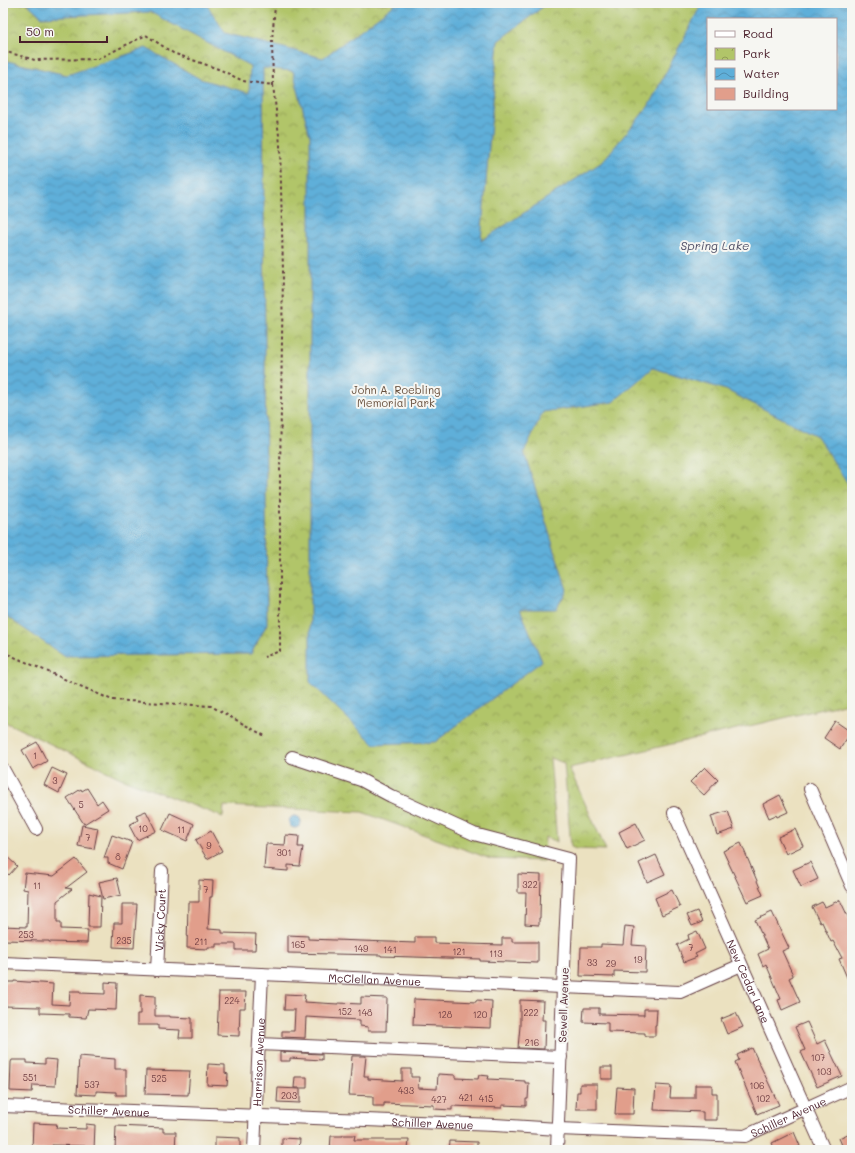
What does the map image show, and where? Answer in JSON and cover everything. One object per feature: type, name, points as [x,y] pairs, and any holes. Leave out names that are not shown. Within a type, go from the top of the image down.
[{"type":"street","name":"Sewell Avenue","points":[[292,757],[361,780],[391,796],[474,834],[569,859],[557,1150]]},
{"type":"street","points":[[3,769],[36,829]]},
{"type":"street","points":[[810,790],[852,886]]},
{"type":"street","name":"New Cedar Lane","points":[[674,813],[824,1150]]},
{"type":"street","name":"Vicky Court","points":[[158,970],[162,871]]},
{"type":"street","name":"McClellan Avenue","points":[[3,963],[680,992],[741,965]]},
{"type":"street","name":"Harrison Avenue","points":[[254,1150],[262,974]]},
{"type":"street","points":[[259,1044],[561,1057]]},
{"type":"street","name":"Schiller Avenue","points":[[3,1106],[256,1115],[745,1136],[852,1087]]},
{"type":"path","points":[[264,657],[280,651],[283,272],[280,144],[272,72],[274,6],[277,3]]},
{"type":"path","points":[[3,51],[35,60],[98,59],[146,35],[173,53],[221,70],[243,81],[273,85]]},
{"type":"path","points":[[3,652],[112,700],[212,706],[265,736]]},
{"type":"green space","name":"Spring Lake","points":[[3,3],[852,3],[852,702],[569,768],[606,850],[576,849],[571,847],[564,763],[550,758],[557,842],[545,837],[544,861],[491,859],[362,812],[224,806],[223,817],[123,779],[3,721]]},
{"type":"water","name":"Spring Lake","points":[[27,3],[206,3],[225,33],[323,58],[397,3],[548,3],[498,41],[481,241],[602,162],[648,107],[702,3],[852,3],[852,490],[817,436],[726,390],[653,368],[613,402],[543,412],[524,452],[567,590],[556,609],[520,609],[542,661],[435,742],[374,744],[310,682],[310,136],[293,71],[263,68],[267,624],[251,654],[64,656],[3,614],[3,60],[67,75],[146,48],[200,79],[249,93],[250,66],[150,12],[42,17]]},
{"type":"water","points":[[293,816],[297,816],[301,822],[297,828],[293,828],[289,824],[289,820]]},
{"type":"building","points":[[835,721],[851,732],[840,749],[824,738]]},
{"type":"building","points":[[37,742],[47,761],[33,769],[22,750]]},
{"type":"building","points":[[705,767],[718,780],[704,795],[690,782]]},
{"type":"building","points":[[52,768],[67,775],[59,793],[44,785]]},
{"type":"building","points":[[87,788],[97,804],[102,800],[108,809],[84,824],[67,798],[81,789],[82,791]]},
{"type":"building","points":[[780,795],[788,812],[777,817],[776,815],[769,818],[763,804]]},
{"type":"building","points":[[146,811],[156,831],[137,840],[129,825],[138,820],[136,815]]},
{"type":"building","points":[[728,811],[734,829],[717,835],[711,816]]},
{"type":"building","points":[[170,813],[194,824],[187,841],[162,830]]},
{"type":"building","points":[[636,823],[645,840],[627,849],[619,832]]},
{"type":"building","points":[[82,825],[98,828],[94,849],[78,846]]},
{"type":"building","points":[[795,829],[803,846],[786,854],[778,837]]},
{"type":"building","points":[[211,831],[222,851],[207,859],[196,840]]},
{"type":"building","points":[[112,835],[132,842],[122,869],[108,863],[108,858],[104,858]]},
{"type":"building","points":[[286,835],[299,836],[298,847],[303,847],[300,866],[288,865],[288,871],[264,869],[266,844],[285,845]]},
{"type":"building","points":[[741,843],[763,895],[747,902],[723,851]]},
{"type":"building","points":[[3,853],[17,866],[9,875],[3,869]]},
{"type":"building","points":[[656,855],[665,874],[647,882],[639,863]]},
{"type":"building","points":[[76,859],[87,872],[66,888],[72,889],[57,901],[57,922],[61,922],[61,929],[88,930],[87,943],[3,940],[3,926],[27,927],[28,890],[23,889],[25,873],[54,876]]},
{"type":"building","points":[[810,862],[818,879],[801,887],[793,870]]},
{"type":"building","points":[[518,874],[541,875],[539,925],[525,924],[526,893],[518,893]]},
{"type":"building","points":[[117,878],[121,895],[103,899],[99,882]]},
{"type":"building","points":[[199,880],[213,881],[212,897],[210,897],[208,929],[222,930],[222,933],[256,934],[255,950],[236,950],[236,944],[216,944],[216,947],[208,947],[208,949],[187,948],[188,902],[199,902]]},
{"type":"building","points":[[672,890],[680,907],[662,915],[655,898]]},
{"type":"building","points":[[89,893],[101,896],[100,927],[88,927]]},
{"type":"building","points":[[840,900],[852,925],[852,989],[839,959],[842,958],[833,941],[831,942],[822,922],[820,923],[812,907],[822,902],[825,907]]},
{"type":"building","points":[[122,904],[137,904],[134,948],[113,947],[114,923],[122,923]]},
{"type":"building","points":[[697,911],[702,922],[692,926],[687,915]]},
{"type":"building","points":[[772,912],[789,948],[782,951],[793,975],[789,978],[800,1002],[782,1010],[778,1000],[781,999],[766,964],[763,966],[758,954],[768,949],[755,920]]},
{"type":"building","points":[[625,926],[634,927],[632,945],[646,946],[645,972],[614,971],[614,977],[580,976],[581,947],[601,947],[601,944],[623,945]]},
{"type":"building","points":[[697,931],[705,949],[695,954],[697,957],[684,962],[677,945],[689,939],[688,935]]},
{"type":"building","points":[[288,935],[308,936],[308,939],[415,943],[415,937],[434,937],[434,943],[502,945],[502,938],[512,938],[512,942],[538,942],[538,963],[381,955],[288,953]]},
{"type":"building","points":[[14,981],[53,984],[52,1004],[69,1005],[70,991],[105,994],[105,982],[117,983],[116,1010],[88,1009],[86,1018],[69,1017],[69,1014],[40,1013],[40,1007],[3,1006],[3,982]]},
{"type":"building","points":[[219,992],[246,992],[245,1008],[240,1008],[239,1036],[217,1035]]},
{"type":"building","points":[[285,994],[305,995],[304,1002],[338,1004],[361,1004],[361,997],[387,998],[386,1031],[368,1031],[368,1027],[360,1026],[360,1020],[306,1017],[305,1038],[282,1037],[282,1031],[294,1031],[295,1010],[284,1010]]},
{"type":"building","points":[[140,995],[155,996],[155,1016],[192,1018],[192,1038],[179,1038],[180,1030],[158,1029],[158,1025],[137,1025],[137,1014],[140,1014]]},
{"type":"building","points":[[414,999],[476,1002],[476,1000],[492,1001],[491,1028],[413,1025]]},
{"type":"building","points":[[520,1000],[543,1001],[542,1020],[545,1020],[544,1049],[518,1048]]},
{"type":"building","points":[[584,1008],[599,1008],[599,1014],[644,1015],[644,1009],[657,1009],[655,1036],[645,1036],[645,1033],[608,1032],[608,1023],[583,1022]]},
{"type":"building","points":[[736,1013],[743,1027],[727,1034],[721,1019]]},
{"type":"building","points":[[807,1022],[817,1044],[825,1040],[842,1076],[817,1087],[801,1052],[805,1050],[795,1027]]},
{"type":"building","points":[[752,1048],[779,1105],[757,1114],[735,1062],[739,1060],[737,1055]]},
{"type":"building","points":[[280,1052],[322,1054],[322,1060],[290,1058],[290,1061],[280,1061]]},
{"type":"building","points":[[79,1056],[115,1059],[115,1069],[126,1069],[126,1095],[116,1095],[116,1092],[96,1091],[96,1095],[77,1094]]},
{"type":"building","points":[[352,1056],[366,1056],[364,1076],[368,1076],[368,1079],[402,1081],[402,1069],[411,1069],[411,1077],[419,1077],[418,1088],[437,1089],[438,1074],[455,1075],[455,1078],[478,1079],[479,1075],[489,1076],[488,1079],[525,1081],[525,1083],[529,1083],[528,1099],[526,1099],[526,1106],[502,1105],[502,1108],[452,1106],[452,1110],[434,1109],[434,1105],[384,1103],[384,1106],[373,1106],[373,1096],[349,1095]]},
{"type":"building","points":[[45,1059],[57,1060],[55,1086],[33,1085],[32,1092],[10,1091],[12,1060],[27,1060],[27,1063],[45,1064]]},
{"type":"building","points":[[208,1064],[225,1065],[225,1073],[228,1074],[227,1086],[207,1085]]},
{"type":"building","points":[[601,1067],[612,1067],[612,1079],[601,1079]]},
{"type":"building","points":[[146,1070],[190,1071],[188,1095],[145,1094]]},
{"type":"building","points":[[295,1077],[307,1077],[307,1088],[294,1088]]},
{"type":"building","points":[[580,1084],[597,1084],[597,1109],[576,1109],[577,1092],[580,1092]]},
{"type":"building","points":[[656,1085],[671,1086],[670,1098],[695,1098],[695,1085],[712,1085],[712,1093],[717,1093],[717,1120],[703,1120],[703,1112],[654,1110]]},
{"type":"building","points":[[617,1087],[634,1088],[633,1114],[615,1114]]},
{"type":"building","points":[[278,1088],[300,1089],[300,1103],[277,1102]]},
{"type":"building","points":[[33,1123],[57,1124],[56,1128],[86,1129],[86,1124],[95,1125],[94,1150],[85,1150],[85,1146],[52,1145],[52,1150],[32,1150]]},
{"type":"building","points":[[116,1126],[163,1128],[163,1132],[176,1132],[175,1150],[115,1150]]},
{"type":"building","points":[[794,1132],[800,1146],[791,1150],[775,1150],[772,1143]]},
{"type":"building","points":[[852,1132],[852,1150],[844,1150],[839,1138]]},
{"type":"building","points":[[355,1135],[354,1140],[409,1140],[408,1150],[330,1150],[331,1136]]},
{"type":"building","points":[[215,1137],[240,1138],[240,1150],[215,1150]]},
{"type":"building","points":[[282,1138],[300,1139],[299,1150],[282,1150]]},
{"type":"building","points":[[450,1141],[477,1142],[477,1150],[449,1150]]},
{"type":"park label","name":"John A. Roebling Memorial Park","points":[[396,395]]}]
